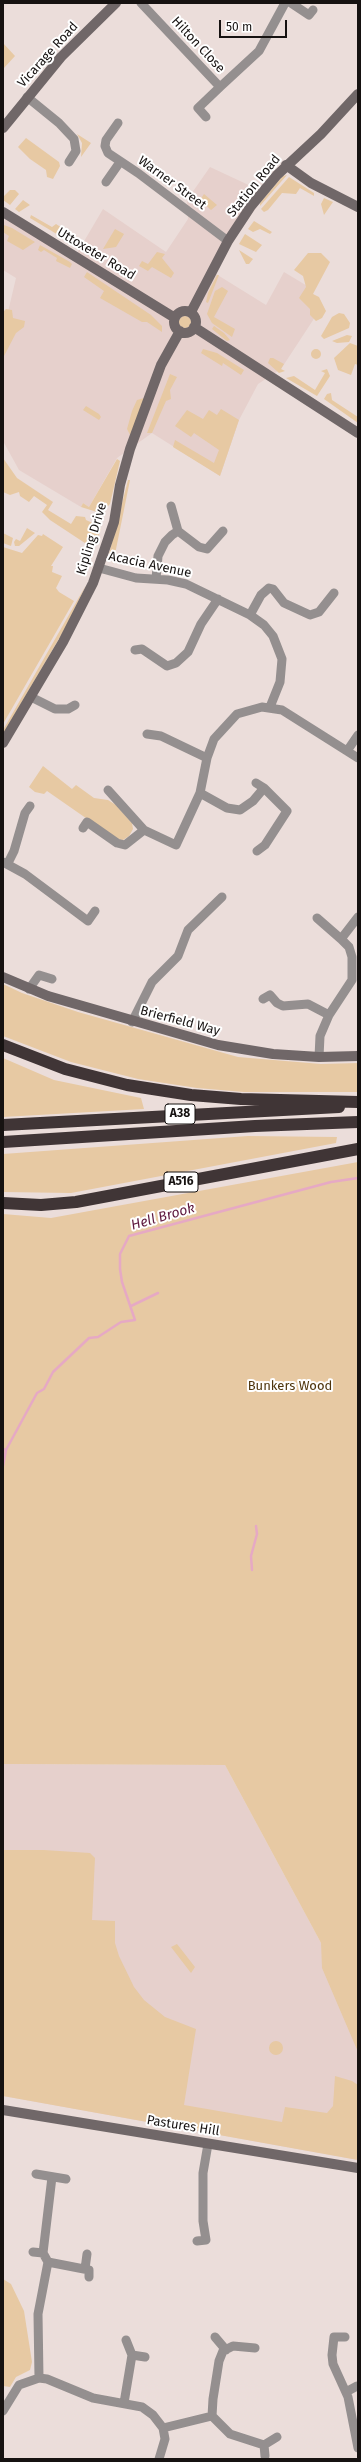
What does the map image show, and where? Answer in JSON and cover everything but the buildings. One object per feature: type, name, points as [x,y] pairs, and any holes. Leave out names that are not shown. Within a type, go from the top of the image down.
[{"type":"highway","points":[[3,1045],[65,1069],[127,1085],[191,1095],[241,1099],[358,1102]]},
{"type":"highway","name":"A38","points":[[3,1125],[358,1105]]},
{"type":"highway","name":"A38","points":[[3,1142],[255,1126],[358,1122]]},
{"type":"highway","name":"A516","points":[[3,1203],[41,1205],[76,1202],[358,1149]]},
{"type":"street","name":"Vicarage Road","points":[[3,128],[61,57],[116,3]]},
{"type":"street","name":"Hilton Close","points":[[141,3],[220,87]]},
{"type":"street","name":"Hilton Close","points":[[206,117],[198,108],[259,51],[285,3]]},
{"type":"street","points":[[291,3],[309,15],[313,10]]},
{"type":"street","name":"Station Road","points":[[191,312],[228,241],[251,206],[286,165],[321,134],[358,94]]},
{"type":"street","points":[[27,97],[59,123],[74,139],[76,151],[69,162]]},
{"type":"street","name":"Warner Street","points":[[118,123],[106,140],[105,146],[108,153],[138,173],[228,241]]},
{"type":"street","name":"Warner Street","points":[[106,182],[120,162]]},
{"type":"street","points":[[286,165],[311,183],[358,207]]},
{"type":"street","name":"Uttoxeter Road","points":[[3,212],[175,318]]},
{"type":"street","points":[[182,311],[191,312],[195,318],[194,327],[186,333],[180,331],[175,325],[175,318],[182,311]]},
{"type":"street","points":[[194,327],[358,433]]},
{"type":"street","name":"Kipling Drive","points":[[3,743],[63,642],[100,568],[114,522],[129,454],[161,365],[180,331]]},
{"type":"street","points":[[171,506],[178,531],[199,547],[207,549],[223,531]]},
{"type":"street","points":[[156,579],[160,551],[164,542],[178,531]]},
{"type":"street","name":"Acacia Avenue","points":[[100,568],[129,576],[186,584],[250,615],[268,629],[280,652],[282,675],[270,707]]},
{"type":"street","points":[[250,615],[261,595],[268,588],[274,589],[284,602],[310,615],[319,612],[334,593]]},
{"type":"street","points":[[135,650],[142,649],[167,666],[176,663],[188,652],[201,624],[218,599]]},
{"type":"street","points":[[31,697],[55,709],[68,709],[75,705]]},
{"type":"street","points":[[108,790],[144,830],[176,844],[200,793],[207,758],[214,739],[231,719],[242,712],[270,707],[282,710],[358,758]]},
{"type":"street","points":[[147,734],[161,736],[207,758]]},
{"type":"street","points":[[347,751],[358,735]]},
{"type":"street","points":[[200,793],[227,808],[240,810],[253,801],[260,785],[287,811],[265,845],[257,851]]},
{"type":"street","points":[[30,806],[25,813],[14,850],[5,863],[88,921],[95,911]]},
{"type":"street","points":[[83,828],[87,822],[117,843],[125,845],[144,830]]},
{"type":"street","points":[[132,1022],[152,982],[178,956],[188,930],[222,897]]},
{"type":"street","points":[[342,939],[358,917]]},
{"type":"street","points":[[317,918],[342,939],[350,951],[354,974],[350,986],[329,1015],[320,1036],[319,1057]]},
{"type":"street","points":[[29,989],[39,975],[52,979]]},
{"type":"street","name":"Brierfield Way","points":[[3,977],[29,989],[132,1022],[218,1045],[273,1054],[319,1057],[358,1056]]},
{"type":"street","points":[[263,999],[270,995],[277,1003],[283,1006],[308,1004],[329,1015]]},
{"type":"street","name":"Pastures Hill","points":[[3,2110],[358,2168]]},
{"type":"street","points":[[197,2241],[206,2240],[203,2221],[203,2173],[208,2144]]},
{"type":"street","points":[[36,2174],[66,2179]]},
{"type":"street","points":[[39,2378],[38,2314],[48,2262],[43,2253],[52,2177]]},
{"type":"street","points":[[33,2252],[43,2253]]},
{"type":"street","points":[[48,2262],[87,2273],[87,2254]]},
{"type":"street","points":[[215,2337],[226,2350]]},
{"type":"street","points":[[345,2337],[334,2337],[332,2355],[333,2364],[346,2392],[352,2413],[358,2448]]},
{"type":"street","points":[[124,2403],[132,2355],[126,2340]]},
{"type":"street","points":[[255,2348],[240,2346],[226,2350],[219,2361],[212,2416],[230,2434],[264,2445],[277,2437]]},
{"type":"street","points":[[132,2355],[145,2357]]},
{"type":"street","points":[[3,2411],[19,2385],[39,2378],[93,2398],[124,2403],[148,2411],[163,2428],[165,2439],[159,2459]]},
{"type":"street","points":[[346,2392],[357,2386]]},
{"type":"street","points":[[163,2428],[212,2416]]},
{"type":"street","points":[[264,2445],[264,2456]]},
{"type":"shaded area","points":[[210,167],[255,188],[265,195],[229,247],[216,274],[266,305],[284,272],[309,287],[319,311],[281,369],[258,384],[239,420],[220,476],[152,433],[117,458],[89,507],[83,503],[81,507],[19,470],[3,441],[3,333],[16,278],[3,270],[3,226],[5,219],[73,260],[103,209],[166,252],[188,219],[187,200]]},
{"type":"shaded area","points":[[3,1764],[225,1765],[321,1943],[358,2033],[358,2160],[3,2096]]},
{"type":"green space","points":[[3,43],[15,56],[4,68],[3,67]]},
{"type":"green space","points":[[77,134],[91,143],[81,157],[82,143]]},
{"type":"green space","points":[[26,138],[59,162],[60,166],[53,179],[47,177],[46,170],[30,159],[18,147]]},
{"type":"green space","points":[[287,175],[260,206],[260,203],[283,176]]},
{"type":"green space","points":[[289,177],[314,193],[314,196],[300,188],[296,194],[282,193],[268,210],[264,212],[261,209]]},
{"type":"green space","points":[[10,190],[15,190],[19,194],[10,205],[3,200],[3,197]]},
{"type":"green space","points":[[204,194],[217,205],[211,210],[200,200]]},
{"type":"green space","points":[[324,198],[333,202],[324,215],[321,204]]},
{"type":"green space","points":[[23,200],[30,205],[19,212],[15,209]]},
{"type":"green space","points":[[31,215],[52,227],[56,224],[70,233],[68,237],[77,243],[75,245],[30,218]]},
{"type":"green space","points":[[254,221],[272,232],[270,234],[260,229],[253,232],[248,229]]},
{"type":"green space","points":[[4,225],[12,228],[35,242],[23,250],[7,241],[9,236],[3,232]]},
{"type":"green space","points":[[115,229],[124,234],[116,247],[103,249]]},
{"type":"green space","points":[[245,234],[262,245],[256,252],[239,244]]},
{"type":"green space","points":[[40,245],[70,262],[72,264],[70,268],[56,261],[57,258],[44,250],[41,252],[38,250]]},
{"type":"green space","points":[[239,250],[253,259],[249,264],[246,264]]},
{"type":"green space","points":[[157,252],[165,254],[162,258],[174,273],[171,278],[152,267],[148,271],[139,266],[142,261],[148,264]]},
{"type":"green space","points":[[308,253],[321,253],[330,262],[313,294],[319,297],[326,311],[322,318],[316,321],[310,315],[310,309],[299,298],[306,287],[303,276],[294,270]]},
{"type":"green space","points":[[87,272],[151,315],[162,326],[162,332],[147,322],[142,322],[100,298],[104,291],[84,277]]},
{"type":"green space","points":[[217,275],[219,275],[208,303],[206,302],[208,293]]},
{"type":"green space","points":[[222,287],[228,291],[214,317],[235,329],[232,337],[212,323],[207,314],[215,291]]},
{"type":"green space","points":[[6,309],[12,310],[13,318],[25,321],[24,327],[16,333],[3,358],[3,312]]},
{"type":"green space","points":[[339,313],[344,314],[350,323],[349,328],[324,339],[321,336],[332,317]]},
{"type":"green space","points":[[183,316],[187,316],[191,322],[187,328],[183,328],[179,324],[179,320]]},
{"type":"green space","points":[[214,326],[224,333],[230,340],[227,341],[212,329]]},
{"type":"green space","points":[[347,335],[352,336],[349,342],[337,343],[332,341]]},
{"type":"green space","points":[[350,343],[358,346],[358,365],[355,364],[351,375],[338,370],[334,358]]},
{"type":"green space","points":[[203,349],[217,353],[244,370],[241,375],[223,363],[222,366],[201,353]]},
{"type":"green space","points":[[314,349],[318,349],[321,354],[318,359],[314,359],[311,356],[311,352]]},
{"type":"green space","points":[[270,358],[284,364],[281,369],[285,371],[279,373],[268,363]]},
{"type":"green space","points":[[327,369],[330,376],[317,396],[286,378],[294,376],[315,390],[325,373],[321,371]]},
{"type":"green space","points":[[170,374],[177,377],[170,390],[171,399],[166,401],[152,433],[147,433]]},
{"type":"green space","points":[[331,393],[332,400],[358,417],[358,423],[324,399],[327,394]]},
{"type":"green space","points":[[144,398],[131,437],[127,429],[132,411],[137,400]]},
{"type":"green space","points":[[86,406],[99,414],[101,417],[99,420],[83,410]]},
{"type":"green space","points":[[221,409],[239,420],[220,476],[173,447],[175,440],[214,463],[219,450],[194,433],[191,437],[175,426],[187,410],[203,419],[209,410],[217,415]]},
{"type":"green space","points":[[3,458],[17,478],[53,502],[48,510],[71,524],[76,516],[85,517],[86,520],[97,525],[101,529],[94,549],[50,520],[42,512],[47,505],[34,496],[29,502],[20,496],[19,492],[10,495],[3,492]]},
{"type":"green space","points":[[117,459],[120,461],[110,504],[104,510],[97,512],[81,507],[83,503],[89,507]]},
{"type":"green space","points":[[128,480],[130,480],[113,564],[109,554]]},
{"type":"green space","points":[[27,528],[35,533],[19,546],[15,546],[14,542],[16,539],[20,541]]},
{"type":"green space","points":[[3,533],[13,538],[11,546],[3,543]]},
{"type":"green space","points":[[43,534],[63,547],[51,566],[53,566],[52,572],[62,576],[56,588],[59,592],[74,601],[3,724],[3,547],[22,553],[38,535],[42,536]]},
{"type":"green space","points":[[86,585],[67,625],[3,734],[3,730]]},
{"type":"green space","points":[[43,766],[72,789],[76,785],[94,798],[108,800],[116,805],[132,823],[133,829],[129,836],[123,840],[116,839],[47,791],[44,794],[35,792],[29,787]]},
{"type":"green space","points":[[3,984],[22,993],[78,1012],[238,1057],[321,1064],[358,1063],[358,1092],[244,1092],[197,1088],[138,1079],[71,1062],[3,1036]]},
{"type":"green space","points":[[3,1058],[54,1080],[141,1098],[144,1109],[3,1117]]},
{"type":"green space","points":[[248,1136],[337,1137],[336,1143],[71,1193],[3,1192],[3,1154]]},
{"type":"green space","name":"Bunkers Wood","points":[[358,1162],[358,2052],[322,1968],[321,1943],[225,1765],[3,1764],[3,1214],[51,1218]]},
{"type":"green space","points":[[3,1850],[44,1850],[90,1853],[95,1858],[92,1920],[115,1921],[115,1943],[119,1956],[134,1987],[144,2000],[165,2017],[196,2029],[184,2105],[282,2122],[285,2107],[327,2113],[333,2106],[335,2076],[352,2081],[358,2085],[358,2160],[3,2096]]},
{"type":"green space","points":[[177,1944],[195,1967],[191,1973],[171,1947]]},
{"type":"green space","points":[[276,2041],[281,2043],[283,2048],[281,2053],[276,2055],[271,2053],[269,2048],[271,2043]]},
{"type":"green space","points":[[3,2279],[11,2284],[24,2311],[32,2362],[30,2370],[16,2377],[10,2387],[3,2386]]},
{"type":"waterway","name":"Hell Brook","points":[[3,1449],[6,1450],[37,1393],[44,1389],[53,1372],[89,1338],[98,1337],[121,1322],[135,1320],[122,1282],[120,1269],[120,1254],[129,1236],[331,1182],[358,1178]]},
{"type":"waterway","points":[[131,1306],[158,1293]]},
{"type":"waterway","name":"Hell Brook","points":[[3,1466],[6,1450]]},
{"type":"waterway","points":[[252,1570],[251,1556],[257,1534],[256,1526]]}]
